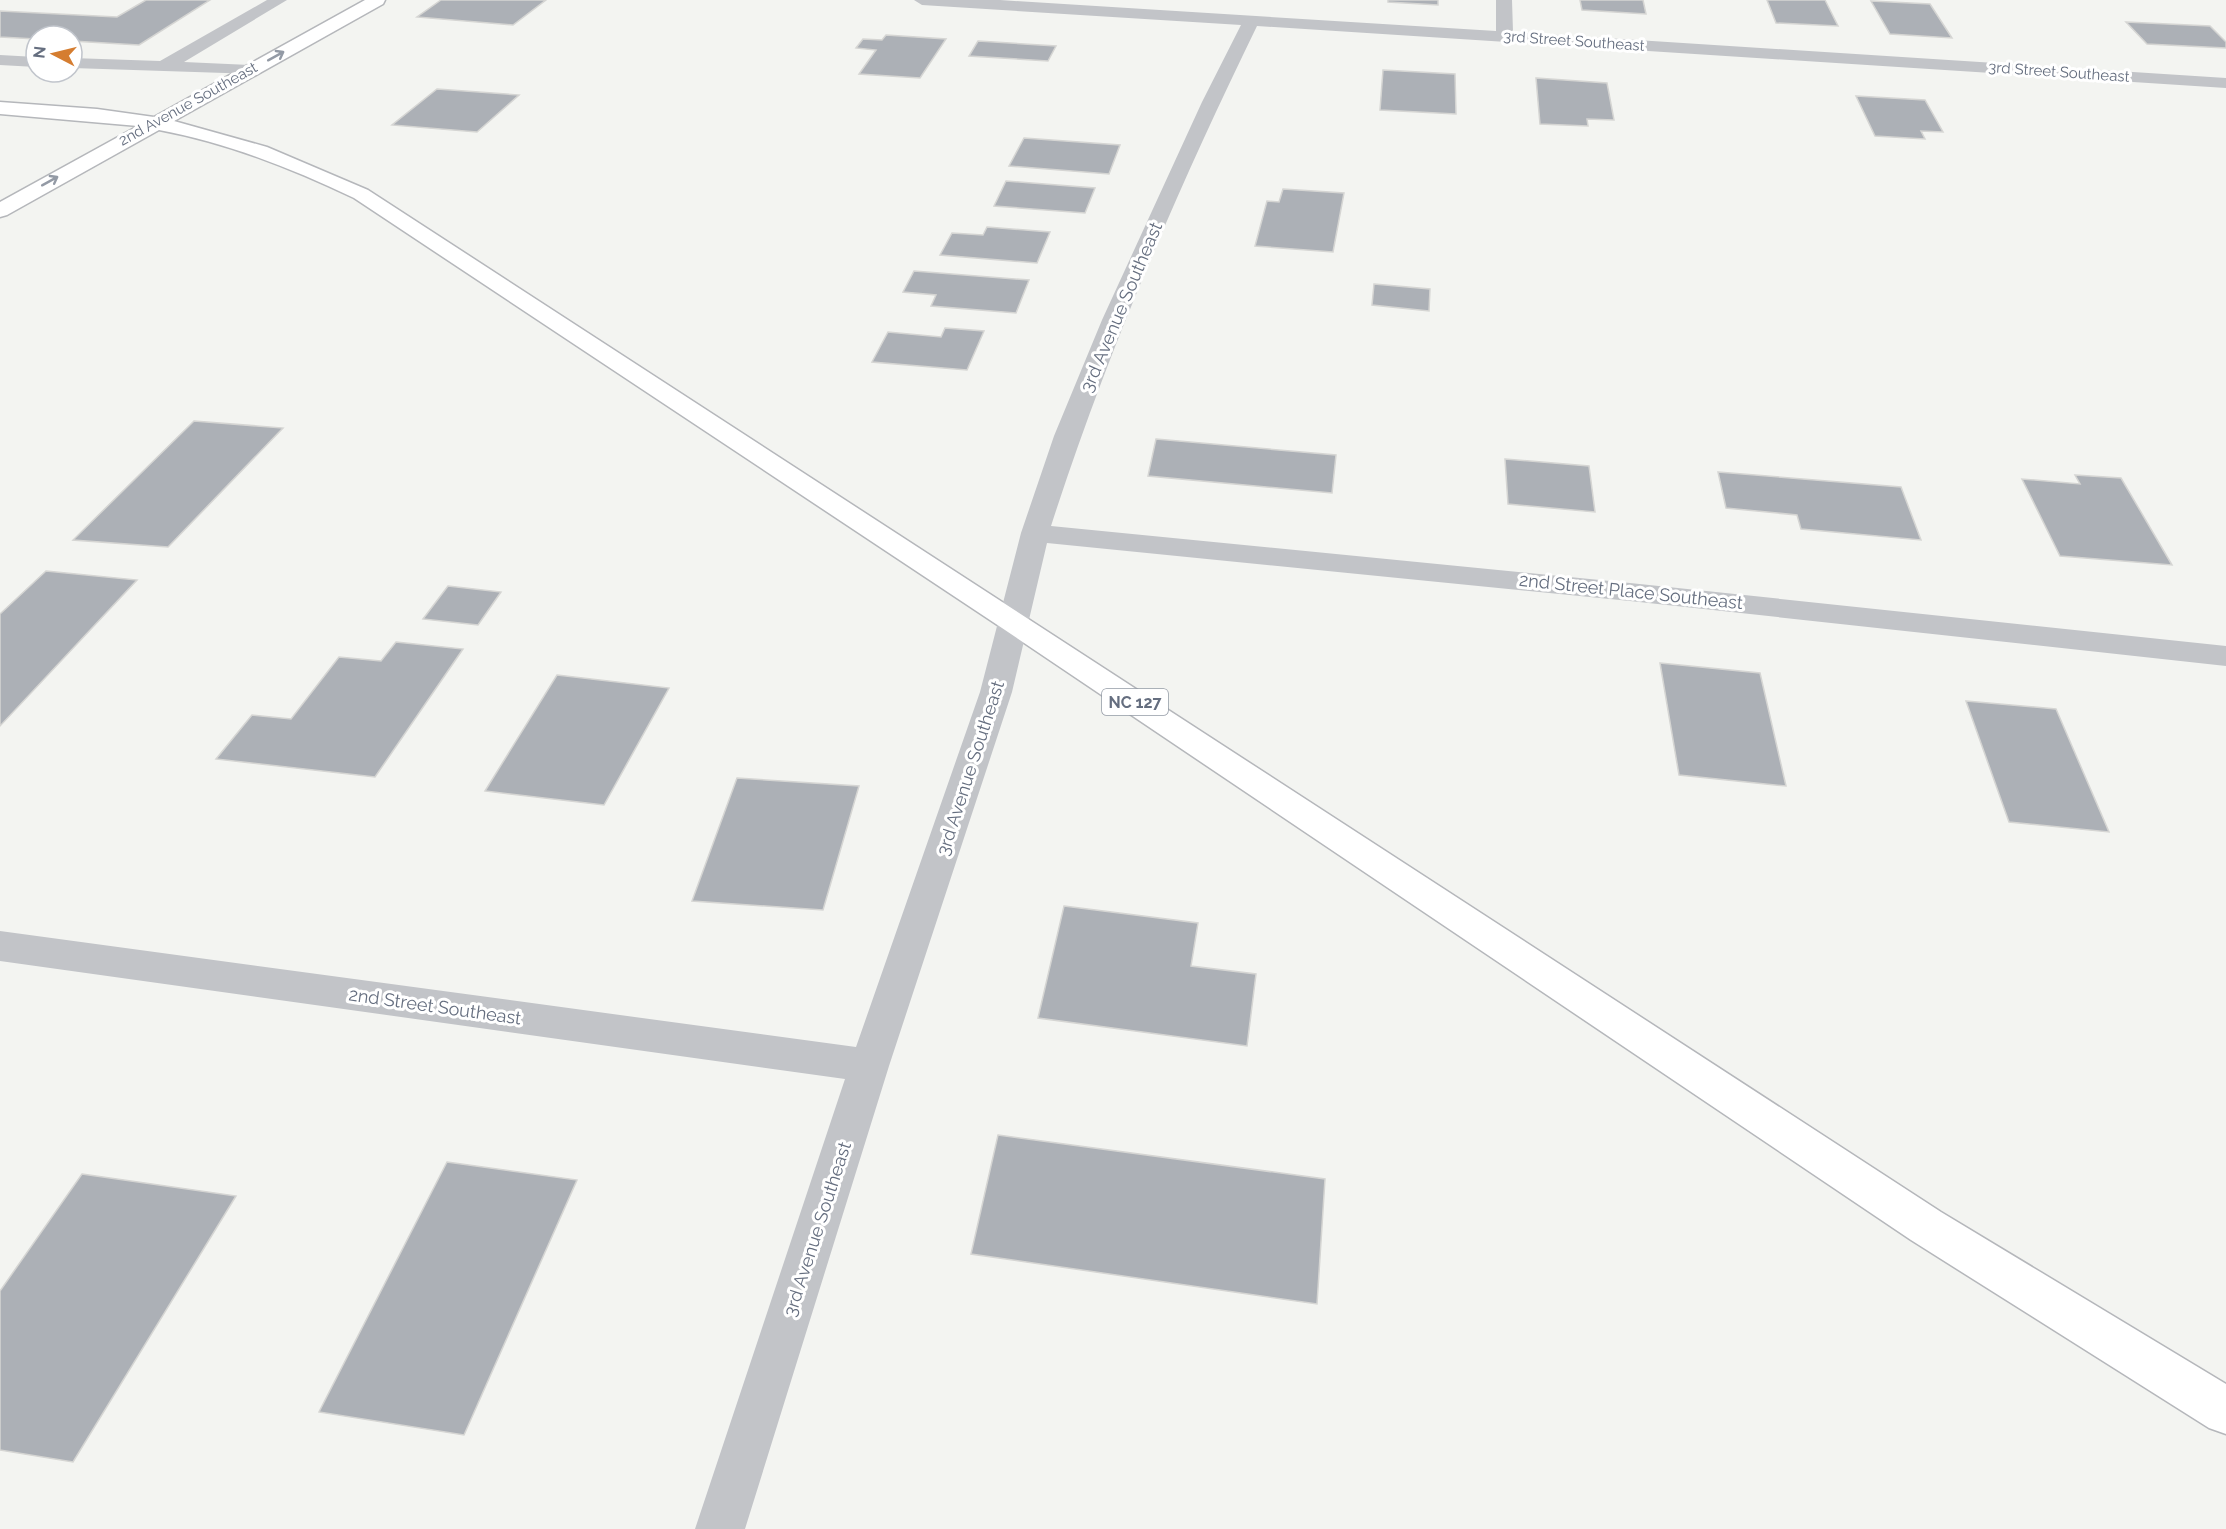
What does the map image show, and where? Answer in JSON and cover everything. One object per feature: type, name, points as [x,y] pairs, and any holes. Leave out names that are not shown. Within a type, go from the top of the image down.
[{"type":"main road","name":"2nd Avenue Southeast","points":[[0,211],[377,0]]},
{"type":"main road","name":"NC 127","points":[[0,108],[155,123],[267,153],[325,176],[361,194],[1013,621],[1926,1226],[2226,1412]]},
{"type":"street","points":[[164,66],[279,0]]},
{"type":"street","name":"3rd Street Southeast","points":[[922,0],[2226,83]]},
{"type":"street","points":[[1504,0],[1505,37]]},
{"type":"street","name":"3rd Avenue Southeast","points":[[720,1529],[870,1066],[996,692],[1035,533],[1067,436],[1114,320],[1211,102],[1252,20]]},
{"type":"street","points":[[0,60],[24,61]]},
{"type":"street","points":[[84,63],[250,70]]},
{"type":"street","name":"2nd Street Place Southeast","points":[[1035,533],[1816,610],[2226,656]]},
{"type":"street","name":"2nd Street Southeast","points":[[0,946],[870,1066]]},
{"type":"building","points":[[146,0],[210,0],[139,45],[84,42],[84,24],[24,24],[24,38],[0,37],[0,11],[117,17]]},
{"type":"building","points":[[441,0],[546,0],[513,25],[417,17]]},
{"type":"building","points":[[1388,0],[1438,0],[1438,5],[1388,2]]},
{"type":"building","points":[[1580,0],[1643,0],[1646,14],[1582,10]]},
{"type":"building","points":[[1767,0],[1825,0],[1838,26],[1776,23]]},
{"type":"building","points":[[1871,1],[1930,4],[1952,38],[1890,34]]},
{"type":"building","points":[[2126,22],[2210,26],[2226,42],[2226,48],[2147,44]]},
{"type":"building","points":[[886,35],[946,39],[920,78],[859,74],[876,50],[856,48],[863,39],[882,40]]},
{"type":"building","points":[[978,41],[1056,46],[1048,61],[969,56]]},
{"type":"building","points":[[1383,70],[1455,74],[1456,114],[1380,110]]},
{"type":"building","points":[[1536,78],[1607,83],[1614,120],[1587,119],[1588,126],[1540,124]]},
{"type":"building","points":[[437,89],[519,95],[477,132],[392,125]]},
{"type":"building","points":[[1856,96],[1925,100],[1943,132],[1921,131],[1925,139],[1875,136]]},
{"type":"building","points":[[1024,138],[1120,145],[1109,174],[1009,166]]},
{"type":"building","points":[[1006,181],[1095,188],[1085,213],[994,206]]},
{"type":"building","points":[[1283,189],[1344,193],[1333,252],[1255,246],[1267,201],[1279,202]]},
{"type":"building","points":[[987,227],[1050,232],[1037,263],[940,255],[952,233],[983,235]]},
{"type":"building","points":[[914,271],[1029,280],[1016,313],[931,306],[936,295],[903,292]]},
{"type":"building","points":[[1374,284],[1430,289],[1429,311],[1372,305]]},
{"type":"building","points":[[945,328],[984,331],[967,370],[872,362],[888,332],[941,337]]},
{"type":"building","points":[[194,421],[283,428],[168,547],[73,540]]},
{"type":"building","points":[[1156,439],[1336,455],[1332,493],[1148,476]]},
{"type":"building","points":[[1505,459],[1589,466],[1595,512],[1508,504]]},
{"type":"building","points":[[1718,472],[1901,487],[1921,540],[1801,529],[1797,515],[1726,508]]},
{"type":"building","points":[[2075,475],[2121,478],[2172,565],[2060,556],[2022,479],[2080,484]]},
{"type":"building","points":[[46,571],[137,580],[0,726],[0,614]]},
{"type":"building","points":[[448,586],[501,592],[478,625],[423,619]]},
{"type":"building","points":[[396,642],[463,649],[375,777],[216,759],[252,715],[291,719],[339,657],[381,661]]},
{"type":"building","points":[[1660,663],[1760,673],[1786,786],[1679,775]]},
{"type":"building","points":[[557,675],[669,688],[604,805],[485,791]]},
{"type":"building","points":[[1966,701],[2056,709],[2109,832],[2009,822]]},
{"type":"building","points":[[737,778],[859,786],[823,910],[692,901]]},
{"type":"building","points":[[1064,906],[1198,923],[1191,966],[1256,974],[1247,1046],[1038,1018]]},
{"type":"building","points":[[998,1135],[1325,1179],[1317,1304],[971,1254]]},
{"type":"building","points":[[447,1162],[577,1180],[464,1435],[319,1412]]},
{"type":"building","points":[[82,1174],[236,1196],[73,1462],[0,1450],[0,1291]]}]
